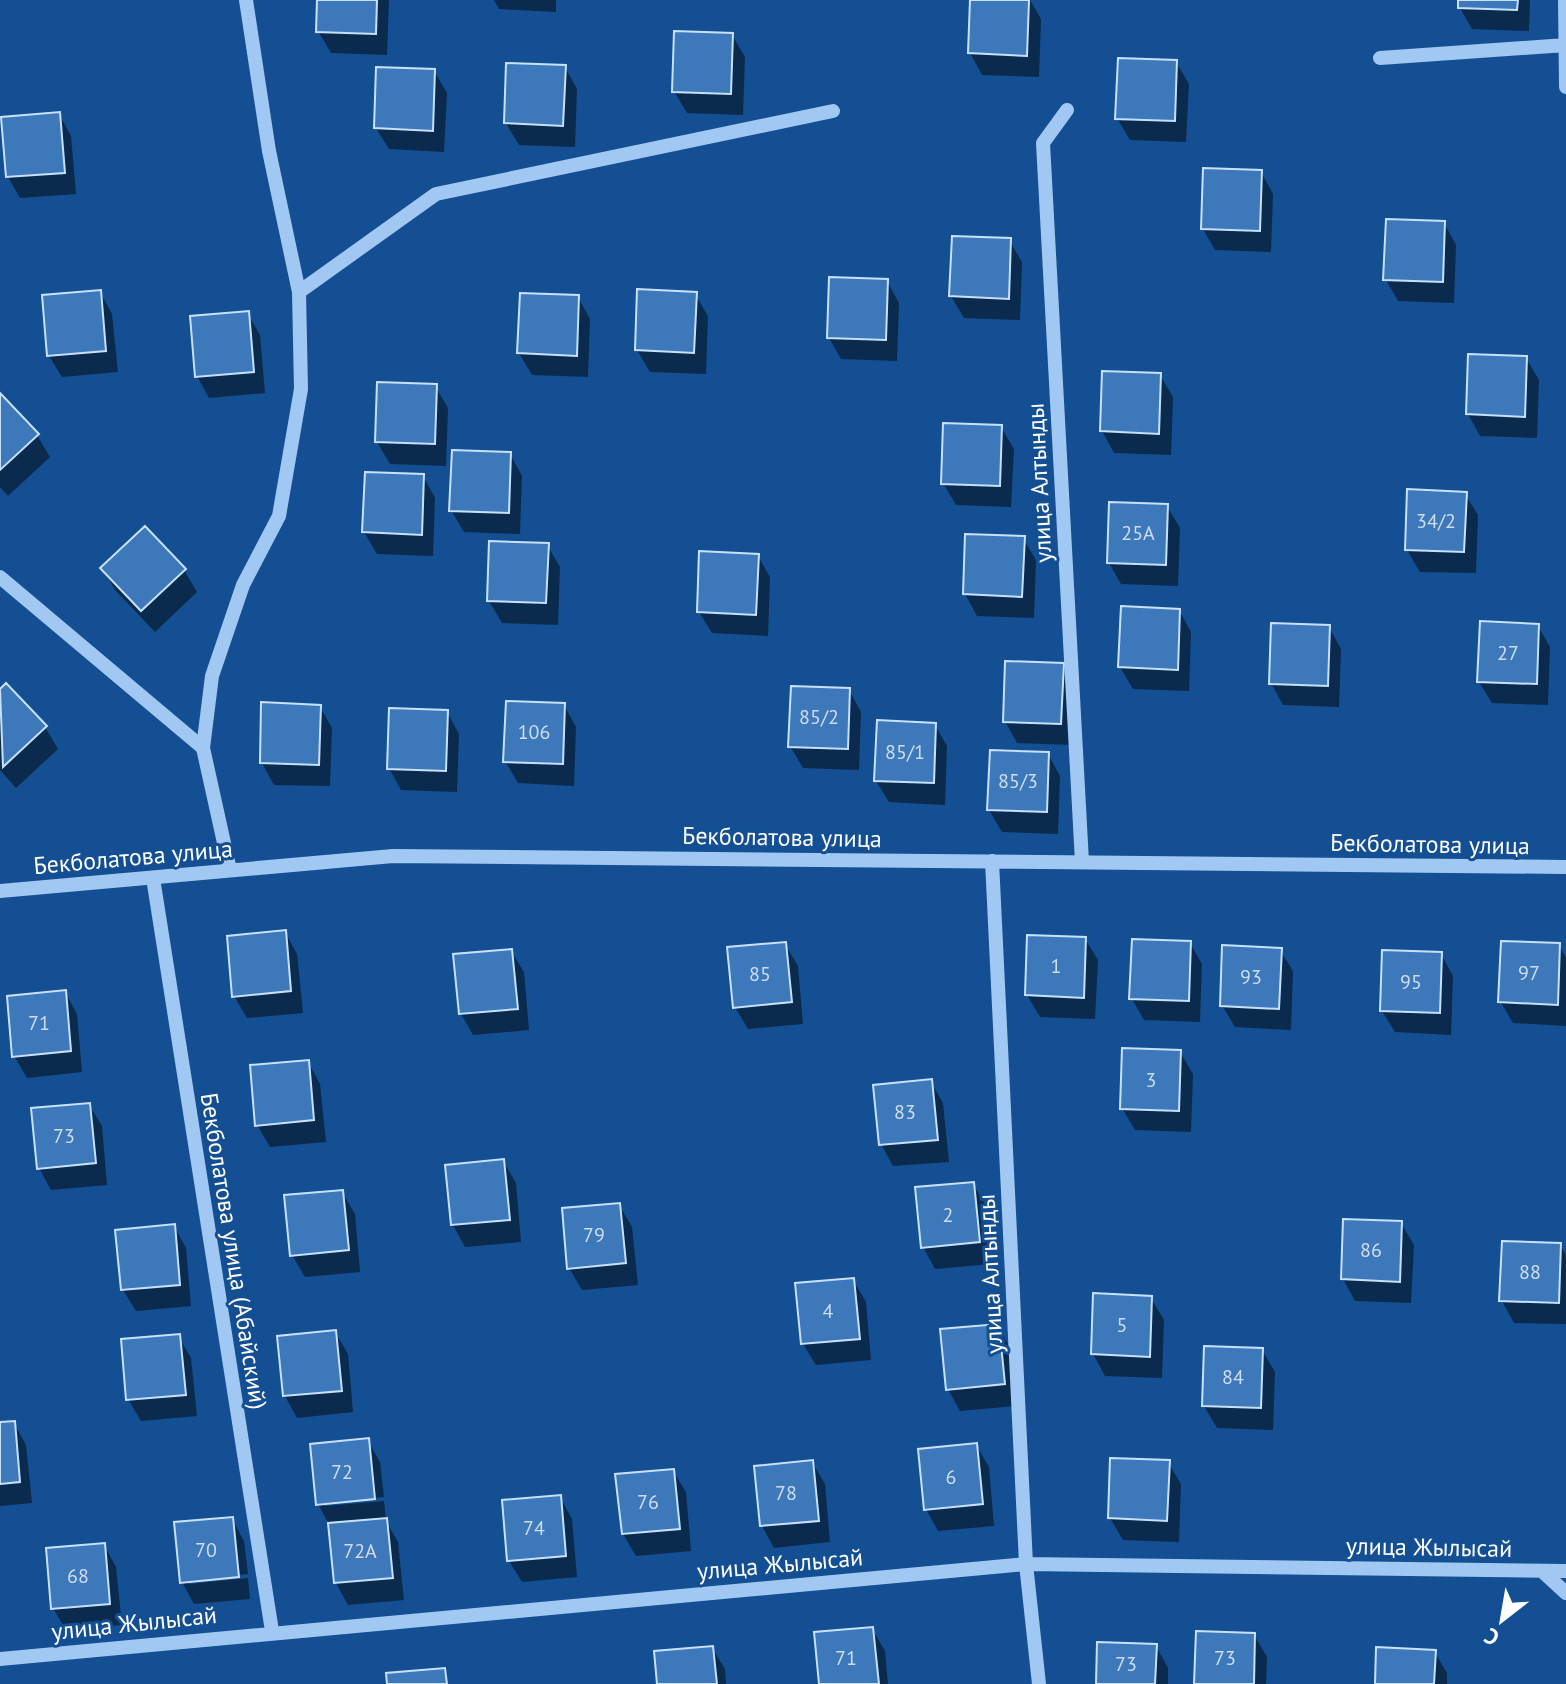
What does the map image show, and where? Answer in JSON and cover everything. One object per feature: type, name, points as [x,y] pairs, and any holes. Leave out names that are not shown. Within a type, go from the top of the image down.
[{"type":"street","points":[[230,870],[203,748],[212,676],[243,585],[279,516],[301,389],[299,292],[269,151],[246,0]]},
{"type":"street","points":[[1565,0],[1566,87]]},
{"type":"street","points":[[1380,58],[1566,45]]},
{"type":"street","name":"улица Алтынды","points":[[1067,110],[1043,143],[1082,862]]},
{"type":"street","points":[[299,292],[436,194],[833,111]]},
{"type":"street","points":[[0,577],[203,748]]},
{"type":"street","name":"Бекболатова улица","points":[[0,891],[393,856],[1566,867]]},
{"type":"street","name":"улица Алтынды","points":[[992,861],[1026,1564],[1039,1684]]},
{"type":"street","name":"Бекболатова улица (Абайский)","points":[[153,878],[272,1631]]},
{"type":"street","name":"улица Жылысай","points":[[0,1659],[272,1631],[1026,1564],[1566,1571]]},
{"type":"street","points":[[1542,1571],[1566,1593]]},
{"type":"building","points":[[317,0],[377,0],[376,34],[316,32]]},
{"type":"building","points":[[970,0],[1029,0],[1027,56],[968,53]]},
{"type":"building","points":[[1458,0],[1518,0],[1517,10],[1458,8]]},
{"type":"building","points":[[674,31],[733,33],[731,94],[672,92]]},
{"type":"building","points":[[1118,58],[1177,60],[1175,121],[1115,119]]},
{"type":"building","points":[[506,63],[566,65],[563,126],[504,123]]},
{"type":"building","points":[[376,67],[435,69],[433,131],[374,128]]},
{"type":"building","points":[[60,112],[65,173],[6,177],[1,117]]},
{"type":"building","points":[[1203,168],[1262,170],[1260,231],[1201,229]]},
{"type":"building","points":[[1386,219],[1445,221],[1443,282],[1383,280]]},
{"type":"building","points":[[952,236],[1011,238],[1009,299],[949,296]]},
{"type":"building","points":[[829,277],[888,279],[886,340],[827,338]]},
{"type":"building","points":[[637,289],[697,292],[694,353],[635,350]]},
{"type":"building","points":[[101,290],[106,351],[47,356],[42,295]]},
{"type":"building","points":[[520,293],[579,295],[577,356],[517,353]]},
{"type":"building","points":[[249,311],[254,372],[195,377],[190,316]]},
{"type":"building","points":[[1468,354],[1527,356],[1525,417],[1466,414]]},
{"type":"building","points":[[1102,371],[1161,373],[1159,434],[1100,431]]},
{"type":"building","points":[[377,382],[437,384],[435,444],[375,442]]},
{"type":"building","points":[[0,393],[39,434],[0,470]]},
{"type":"building","points":[[943,423],[1002,425],[1000,486],[941,484]]},
{"type":"building","points":[[452,450],[511,452],[509,513],[449,511]]},
{"type":"building","points":[[365,472],[424,474],[422,535],[362,532]]},
{"type":"building","points":[[1407,489],[1467,492],[1464,552],[1405,550]]},
{"type":"building","points":[[1109,502],[1168,504],[1166,565],[1107,563]]},
{"type":"building","points":[[145,526],[186,569],[141,611],[100,568]]},
{"type":"building","points":[[965,534],[1025,536],[1022,597],[963,594]]},
{"type":"building","points":[[489,541],[549,543],[546,603],[487,601]]},
{"type":"building","points":[[699,551],[759,554],[756,615],[697,612]]},
{"type":"building","points":[[1121,606],[1180,609],[1178,670],[1118,667]]},
{"type":"building","points":[[1480,621],[1539,624],[1537,684],[1477,682]]},
{"type":"building","points":[[1271,623],[1330,625],[1328,686],[1269,684]]},
{"type":"building","points":[[1005,661],[1064,663],[1061,724],[1003,722]]},
{"type":"building","points":[[6,683],[47,726],[3,767],[0,689]]},
{"type":"building","points":[[791,686],[850,688],[848,749],[788,747]]},
{"type":"building","points":[[506,701],[565,703],[563,764],[503,762]]},
{"type":"building","points":[[261,702],[321,705],[319,765],[260,763]]},
{"type":"building","points":[[389,708],[448,710],[446,771],[387,769]]},
{"type":"building","points":[[877,720],[936,723],[934,783],[874,781]]},
{"type":"building","points":[[990,750],[1049,752],[1047,812],[987,810]]},
{"type":"building","points":[[286,930],[291,991],[232,997],[227,936]]},
{"type":"building","points":[[1027,935],[1086,937],[1084,998],[1025,995]]},
{"type":"building","points":[[1132,939],[1191,941],[1189,1001],[1129,999]]},
{"type":"building","points":[[1501,941],[1560,943],[1558,1005],[1498,1002]]},
{"type":"building","points":[[786,942],[792,1002],[733,1008],[727,947]]},
{"type":"building","points":[[1222,945],[1282,948],[1279,1009],[1220,1006]]},
{"type":"building","points":[[512,949],[518,1009],[459,1014],[453,954]]},
{"type":"building","points":[[1382,950],[1442,952],[1440,1013],[1380,1011]]},
{"type":"building","points":[[66,990],[71,1051],[12,1057],[7,996]]},
{"type":"building","points":[[1122,1048],[1181,1050],[1179,1111],[1120,1109]]},
{"type":"building","points":[[309,1060],[314,1120],[255,1126],[250,1065]]},
{"type":"building","points":[[932,1079],[938,1140],[879,1145],[873,1085]]},
{"type":"building","points":[[90,1103],[96,1163],[37,1169],[31,1108]]},
{"type":"building","points":[[504,1159],[510,1220],[451,1225],[445,1165]]},
{"type":"building","points":[[974,1182],[980,1242],[921,1248],[915,1187]]},
{"type":"building","points":[[343,1190],[349,1250],[290,1256],[284,1195]]},
{"type":"building","points":[[620,1203],[626,1263],[567,1269],[562,1208]]},
{"type":"building","points":[[1343,1219],[1402,1221],[1400,1282],[1341,1279]]},
{"type":"building","points":[[175,1224],[180,1285],[121,1290],[115,1230]]},
{"type":"building","points":[[1502,1241],[1561,1243],[1559,1303],[1499,1301]]},
{"type":"building","points":[[854,1278],[860,1339],[801,1344],[795,1283]]},
{"type":"building","points":[[1093,1293],[1152,1296],[1150,1357],[1091,1354]]},
{"type":"building","points":[[999,1324],[1005,1384],[946,1390],[940,1329]]},
{"type":"building","points":[[336,1330],[342,1391],[283,1396],[277,1336]]},
{"type":"building","points":[[180,1334],[186,1395],[126,1400],[121,1339]]},
{"type":"building","points":[[1204,1346],[1263,1348],[1261,1408],[1202,1406]]},
{"type":"building","points":[[15,1421],[20,1482],[0,1484],[0,1422]]},
{"type":"building","points":[[369,1438],[375,1499],[316,1505],[310,1444]]},
{"type":"building","points":[[977,1443],[983,1504],[924,1510],[918,1449]]},
{"type":"building","points":[[1110,1458],[1170,1460],[1167,1521],[1108,1518]]},
{"type":"building","points":[[813,1460],[819,1521],[760,1526],[754,1466]]},
{"type":"building","points":[[674,1469],[680,1529],[622,1534],[615,1474]]},
{"type":"building","points":[[561,1495],[566,1556],[507,1561],[502,1500]]},
{"type":"building","points":[[233,1517],[239,1577],[180,1583],[174,1522]]},
{"type":"building","points":[[387,1518],[393,1578],[334,1583],[328,1523]]},
{"type":"building","points":[[105,1543],[110,1604],[51,1609],[46,1548]]},
{"type":"building","points":[[873,1627],[879,1684],[819,1684],[814,1632]]},
{"type":"building","points":[[1196,1631],[1255,1633],[1254,1684],[1194,1684]]},
{"type":"building","points":[[1097,1642],[1157,1644],[1155,1684],[1096,1684]]},
{"type":"building","points":[[713,1646],[717,1684],[657,1684],[654,1651]]},
{"type":"building","points":[[1376,1647],[1436,1650],[1434,1684],[1375,1684]]},
{"type":"building","points":[[445,1668],[447,1684],[387,1684],[386,1673]]}]
